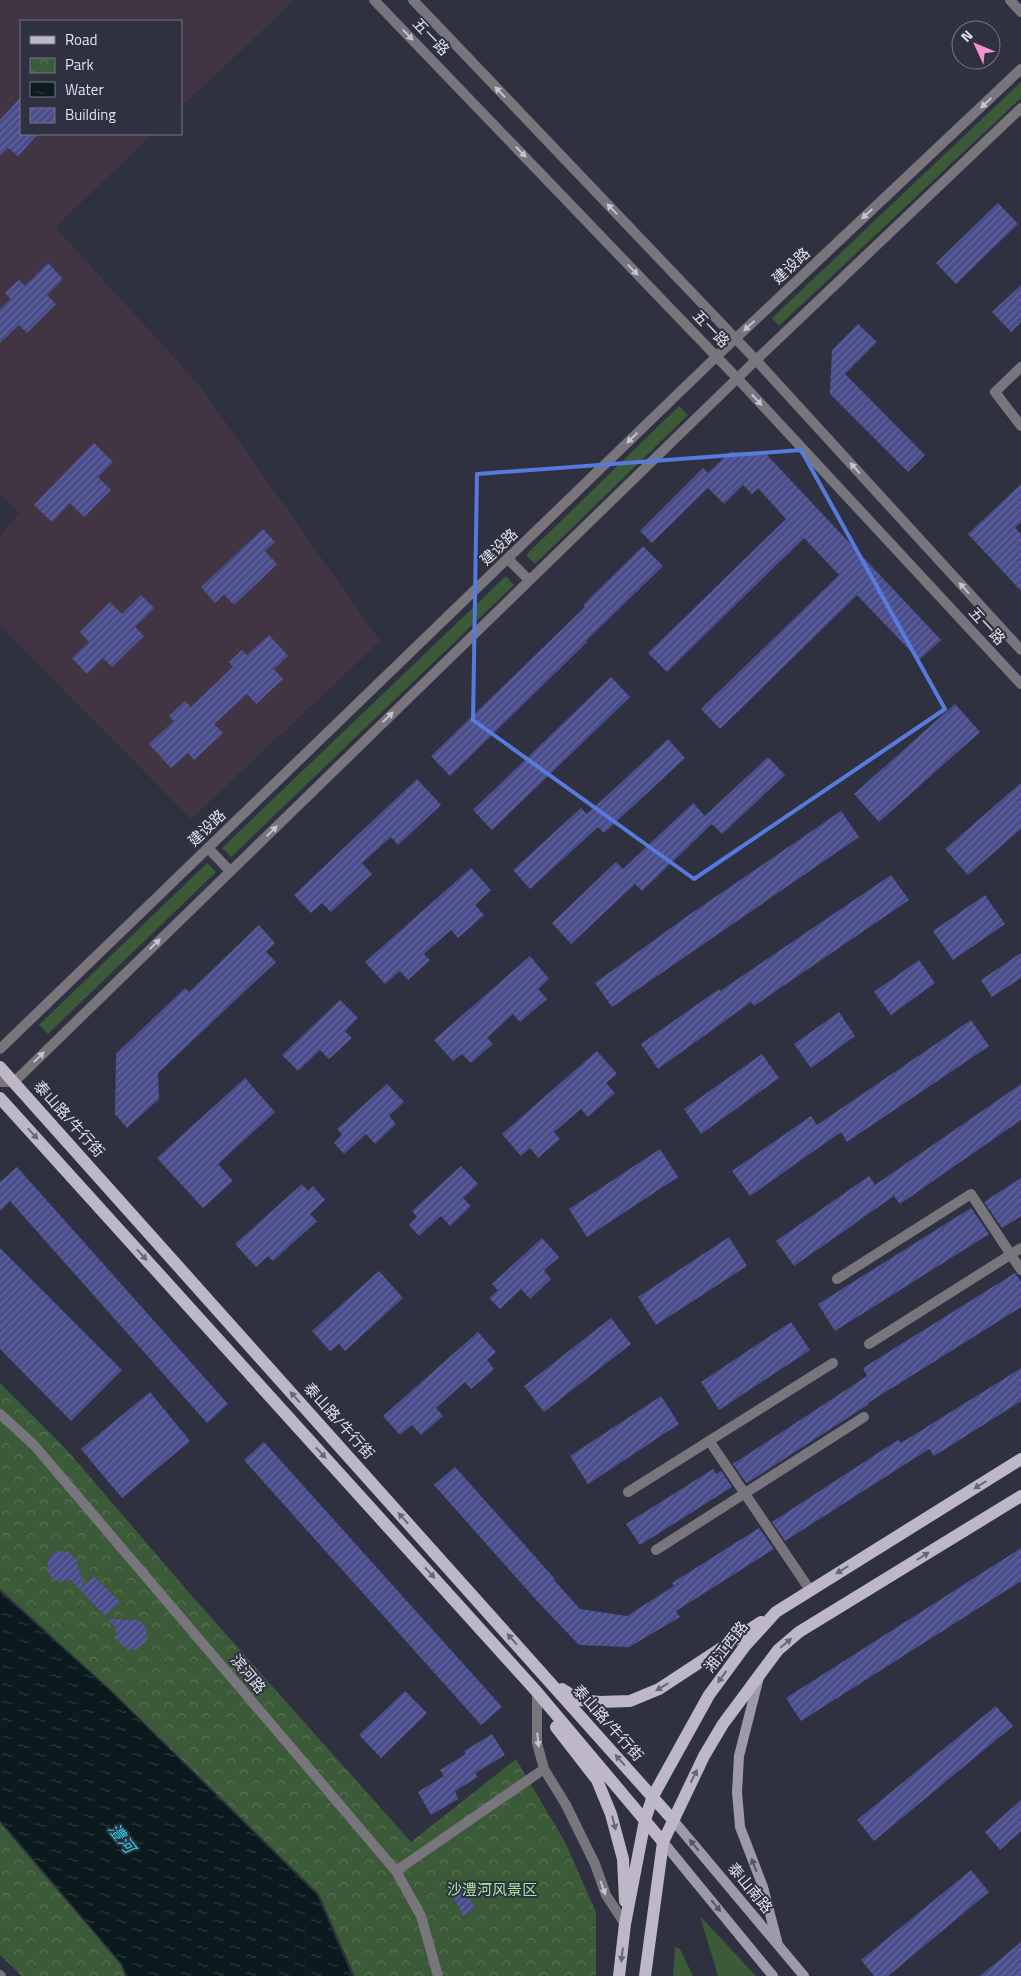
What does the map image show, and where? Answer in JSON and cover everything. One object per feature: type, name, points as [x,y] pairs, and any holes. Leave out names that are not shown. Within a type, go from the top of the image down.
[{"type":"main road","name":"泰山路/牛行街","points":[[0,1067],[673,1820]]},
{"type":"main road","points":[[0,1098],[537,1692],[773,1976]]},
{"type":"main road","name":"湘江西路","points":[[619,1976],[626,1924],[645,1820],[653,1796],[709,1695],[745,1646],[776,1612],[1021,1459]]},
{"type":"main road","points":[[645,1976],[663,1842],[704,1756],[723,1724],[778,1650],[799,1632],[1021,1496]]},
{"type":"main road","points":[[551,1683],[580,1700],[630,1702],[659,1689],[776,1612]]},
{"type":"main road","points":[[761,1673],[740,1756],[737,1792],[740,1827],[763,1887],[778,1945]]},
{"type":"main road","points":[[537,1692],[554,1724],[598,1780],[611,1814],[623,1859],[626,1924]]},
{"type":"main road","name":"泰山南路","points":[[673,1820],[804,1976]]},
{"type":"street","name":"五一路","points":[[374,0],[737,378],[1021,684]]},
{"type":"street","name":"五一路","points":[[413,0],[756,360],[1021,650]]},
{"type":"street","points":[[1010,0],[1021,12]]},
{"type":"street","name":"建设路","points":[[0,1049],[716,356],[1021,69]]},
{"type":"street","points":[[0,1082],[14,1082],[737,378],[1021,108]]},
{"type":"street","points":[[1021,367],[995,392],[1021,426]]},
{"type":"street","points":[[508,559],[529,580]]},
{"type":"street","points":[[208,848],[230,871]]},
{"type":"street","points":[[837,1279],[971,1194],[1021,1270]]},
{"type":"street","points":[[869,1344],[1021,1248]]},
{"type":"street","points":[[628,1492],[833,1363]]},
{"type":"street","name":"滨河路","points":[[0,1414],[34,1445],[396,1871],[421,1916],[438,1976]]},
{"type":"street","points":[[656,1550],[864,1417]]},
{"type":"street","points":[[710,1442],[810,1590]]},
{"type":"street","points":[[537,1692],[537,1743],[544,1769],[566,1805],[595,1864],[606,1895],[626,1924]]},
{"type":"street","points":[[396,1871],[544,1769]]},
{"type":"highlighted area","points":[[801,450],[945,709],[694,879],[473,720],[477,474]]},
{"type":"shaded area","points":[[0,0],[295,0],[182,106],[182,20],[20,20],[20,135],[152,135],[55,227],[199,385],[380,641],[191,819],[0,625],[0,536],[20,513],[0,494]]},
{"type":"green space","points":[[1021,82],[1021,98],[779,326],[772,318]]},
{"type":"green space","points":[[679,406],[688,415],[535,564],[526,555]]},
{"type":"green space","points":[[506,576],[514,585],[231,857],[222,848]]},
{"type":"green space","points":[[207,863],[216,872],[48,1034],[39,1025]]},
{"type":"green space","name":"沙澧河风景区","points":[[0,1383],[66,1449],[192,1596],[411,1842],[516,1759],[565,1842],[596,1912],[596,1976],[355,1976],[319,1894],[109,1688],[0,1589]]},
{"type":"green space","points":[[0,1823],[121,1965],[125,1976],[22,1976],[0,1955]]},
{"type":"green space","points":[[700,1916],[756,1976],[718,1976]]},
{"type":"green space","points":[[675,1947],[680,1949],[693,1976],[673,1976]]},
{"type":"water","name":"澧河","points":[[0,1592],[108,1689],[317,1895],[352,1976],[127,1976],[122,1964],[0,1820]]},
{"type":"building","points":[[20,98],[20,135],[37,135],[18,156],[8,148],[0,156],[0,120]]},
{"type":"building","points":[[998,203],[1018,224],[956,284],[936,263]]},
{"type":"building","points":[[48,263],[63,279],[47,295],[56,304],[27,333],[19,325],[0,343],[0,309],[11,299],[5,293],[19,280],[25,286]]},
{"type":"building","points":[[1021,285],[1021,322],[1011,332],[992,312]]},
{"type":"building","points":[[858,324],[877,342],[845,374],[925,455],[908,472],[830,394],[832,350]]},
{"type":"building","points":[[94,443],[113,462],[98,477],[111,490],[84,517],[70,503],[52,522],[34,505]]},
{"type":"building","points":[[730,452],[766,454],[941,640],[919,660],[857,595],[720,729],[701,709],[839,575],[804,538],[667,672],[648,653],[786,519],[758,488],[752,494],[743,485],[724,504],[708,488],[652,543],[640,531],[703,468],[708,473]]},
{"type":"building","points":[[1021,484],[1021,522],[1015,528],[1021,534],[1021,591],[968,534]]},
{"type":"building","points":[[263,529],[275,542],[265,551],[277,564],[234,605],[224,594],[215,603],[201,587]]},
{"type":"building","points":[[643,546],[663,566],[450,776],[431,756],[585,607],[583,605]]},
{"type":"building","points":[[141,595],[154,608],[135,627],[144,636],[112,667],[103,658],[87,674],[72,658],[89,642],[80,632],[110,602],[122,614]]},
{"type":"building","points":[[269,635],[288,656],[274,669],[283,679],[256,704],[247,694],[214,724],[223,733],[194,760],[188,753],[171,768],[149,744],[174,721],[169,716],[185,701],[191,707],[233,667],[229,662],[242,650],[247,655]]},
{"type":"building","points":[[611,677],[630,697],[492,830],[473,810]]},
{"type":"building","points":[[955,704],[980,732],[879,822],[854,794]]},
{"type":"building","points":[[668,739],[685,758],[604,833],[598,827],[530,889],[513,870],[581,808],[587,814]]},
{"type":"building","points":[[768,757],[785,775],[722,834],[712,824],[642,891],[635,884],[571,944],[552,923],[616,862],[623,869],[693,803],[705,816]]},
{"type":"building","points":[[417,779],[441,805],[398,845],[391,837],[362,863],[372,874],[331,912],[322,903],[311,913],[294,895]]},
{"type":"building","points":[[1021,783],[1021,829],[968,875],[945,849]]},
{"type":"building","points":[[841,811],[859,837],[612,1007],[595,983],[686,917]]},
{"type":"building","points":[[471,868],[491,890],[475,905],[484,915],[458,938],[451,930],[424,954],[430,960],[408,980],[400,971],[385,984],[365,962]]},
{"type":"building","points":[[891,875],[909,900],[754,1006],[751,1002],[658,1069],[641,1044],[719,989],[720,991]]},
{"type":"building","points":[[985,895],[1005,924],[953,960],[933,931]]},
{"type":"building","points":[[259,925],[275,943],[266,952],[276,962],[158,1073],[159,1099],[127,1128],[115,1114],[116,1054],[185,988],[189,992]]},
{"type":"building","points":[[1021,953],[1021,978],[992,997],[981,980]]},
{"type":"building","points":[[530,956],[549,979],[538,989],[547,999],[520,1022],[513,1014],[487,1038],[493,1044],[471,1063],[462,1054],[453,1061],[434,1040]]},
{"type":"building","points":[[919,960],[935,983],[891,1015],[874,992]]},
{"type":"building","points":[[340,1000],[358,1018],[345,1031],[352,1038],[329,1059],[320,1050],[298,1071],[282,1055]]},
{"type":"building","points":[[839,1012],[855,1036],[811,1068],[794,1044]]},
{"type":"building","points":[[971,1020],[989,1046],[847,1142],[841,1132],[750,1196],[732,1171],[811,1116],[817,1125]]},
{"type":"building","points":[[597,1051],[617,1074],[606,1083],[615,1093],[588,1117],[581,1109],[554,1132],[560,1139],[538,1158],[530,1148],[521,1156],[502,1134]]},
{"type":"building","points":[[762,1054],[779,1078],[701,1134],[684,1109]]},
{"type":"building","points":[[245,1078],[275,1112],[218,1164],[233,1181],[203,1208],[157,1158]]},
{"type":"building","points":[[387,1084],[404,1102],[389,1116],[396,1124],[375,1144],[366,1134],[344,1154],[334,1143],[342,1135],[337,1129]]},
{"type":"building","points":[[1021,1084],[1021,1120],[900,1204],[894,1196],[794,1266],[776,1241],[869,1176],[875,1185]]},
{"type":"building","points":[[660,1149],[678,1177],[587,1237],[569,1209]]},
{"type":"building","points":[[461,1166],[478,1184],[463,1198],[471,1206],[450,1226],[441,1216],[419,1236],[409,1225],[417,1217],[412,1211]]},
{"type":"building","points":[[17,1167],[228,1404],[207,1423],[10,1201],[0,1211],[0,1182]]},
{"type":"building","points":[[1021,1178],[1021,1216],[1002,1228],[984,1202]]},
{"type":"building","points":[[302,1184],[308,1191],[313,1186],[325,1200],[310,1214],[317,1221],[273,1261],[268,1256],[256,1267],[235,1244]]},
{"type":"building","points":[[971,1208],[989,1234],[835,1331],[818,1304]]},
{"type":"building","points":[[729,1237],[747,1266],[656,1325],[638,1297]]},
{"type":"building","points":[[542,1238],[559,1257],[544,1270],[551,1279],[530,1299],[521,1289],[500,1309],[489,1298],[498,1290],[492,1284]]},
{"type":"building","points":[[0,1248],[122,1370],[71,1421],[0,1349]]},
{"type":"building","points":[[379,1271],[403,1298],[345,1351],[339,1344],[330,1351],[312,1331]]},
{"type":"building","points":[[1015,1273],[1021,1282],[1021,1307],[868,1403],[747,1483],[744,1480],[733,1464],[867,1376],[863,1368]]},
{"type":"building","points":[[611,1318],[631,1344],[544,1412],[524,1386]]},
{"type":"building","points":[[791,1322],[810,1350],[719,1410],[701,1382]]},
{"type":"building","points":[[478,1332],[496,1352],[487,1360],[494,1369],[471,1389],[465,1382],[436,1408],[443,1416],[421,1435],[412,1425],[400,1435],[383,1416]]},
{"type":"building","points":[[1021,1368],[1021,1401],[934,1456],[929,1449],[785,1541],[772,1522],[898,1440],[901,1443]]},
{"type":"building","points":[[150,1392],[190,1441],[122,1498],[81,1449]]},
{"type":"building","points":[[661,1396],[679,1424],[588,1484],[570,1456]]},
{"type":"building","points":[[264,1442],[502,1707],[481,1725],[244,1460]]},
{"type":"building","points":[[455,1467],[580,1609],[627,1616],[674,1586],[672,1583],[759,1528],[774,1549],[676,1611],[680,1617],[629,1647],[579,1645],[538,1602],[434,1485]]},
{"type":"building","points":[[713,1469],[716,1474],[721,1471],[732,1487],[640,1545],[626,1524]]},
{"type":"building","points":[[1021,1548],[1021,1581],[801,1721],[786,1698]]},
{"type":"building","points":[[55,1552],[69,1552],[76,1560],[84,1586],[94,1576],[120,1602],[105,1616],[71,1580],[57,1581],[49,1575],[47,1570],[48,1560]]},
{"type":"building","points":[[107,1619],[139,1620],[146,1627],[147,1637],[145,1642],[137,1649],[132,1650],[122,1646],[116,1638],[116,1628]]},
{"type":"building","points":[[405,1691],[427,1713],[381,1758],[359,1735]]},
{"type":"building","points":[[996,1706],[1013,1726],[874,1841],[857,1820]]},
{"type":"building","points":[[492,1734],[505,1755],[475,1773],[478,1777],[455,1791],[458,1799],[431,1815],[418,1792],[444,1776],[440,1770],[466,1754],[464,1751]]},
{"type":"building","points":[[1021,1800],[1021,1831],[1000,1850],[985,1832]]},
{"type":"building","points":[[971,1870],[989,1892],[888,1976],[874,1976],[861,1960]]},
{"type":"building","points":[[460,1884],[475,1908],[463,1916],[450,1890]]},
{"type":"building","points":[[1021,1942],[1021,1976],[980,1976]]}]
